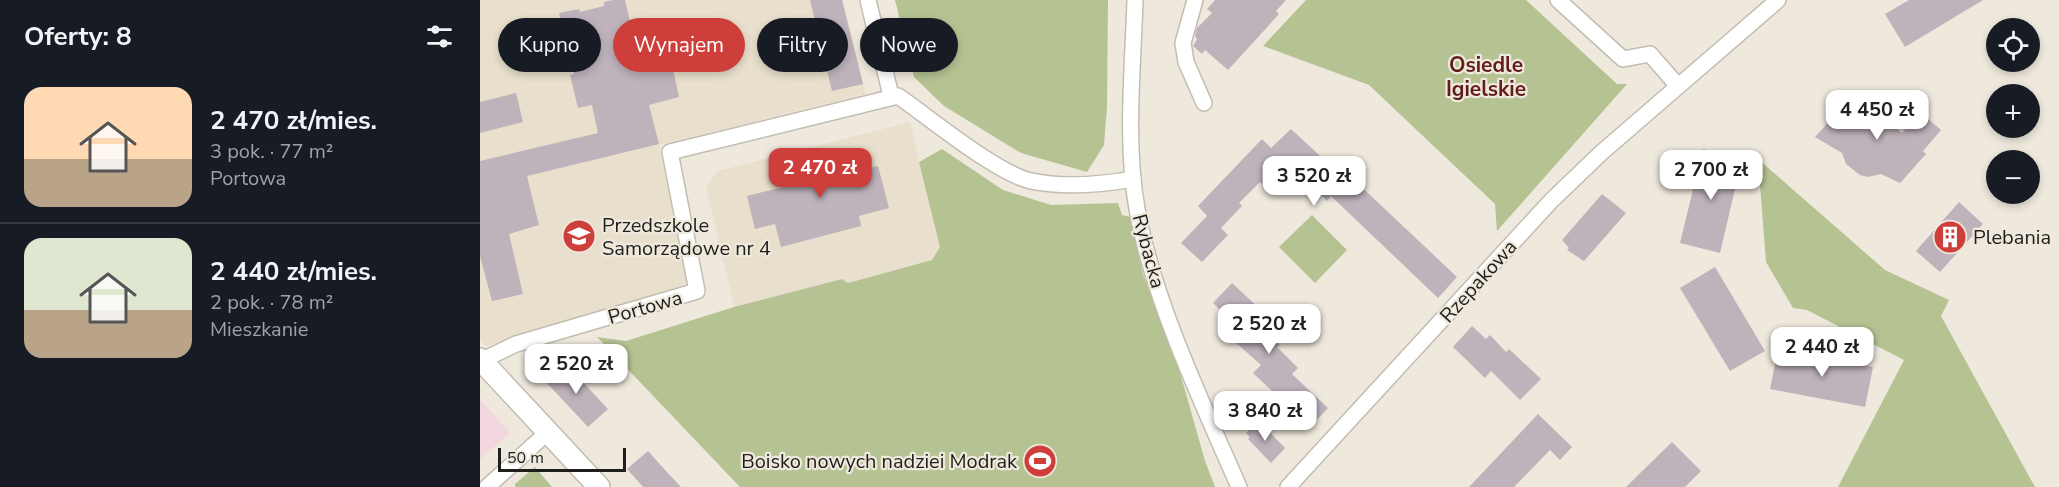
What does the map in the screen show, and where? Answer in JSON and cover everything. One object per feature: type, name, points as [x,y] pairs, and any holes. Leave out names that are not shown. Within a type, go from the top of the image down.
[{"type":"street","points":[[868,0],[891,96],[898,96],[978,153],[1029,181],[1092,186],[1133,179]]},
{"type":"street","name":"Rybacka","points":[[1135,0],[1131,129],[1133,179],[1147,258],[1239,487]]},
{"type":"street","points":[[1195,0],[1183,43],[1186,62],[1204,103]]},
{"type":"street","points":[[1558,0],[1623,60],[1650,54],[1678,86]]},
{"type":"street","name":"Rzepakowa","points":[[1288,487],[1551,201],[1678,86],[1778,0]]},
{"type":"street","name":"Portowa","points":[[482,361],[516,344],[697,291],[670,152],[891,96]]},
{"type":"street","points":[[482,361],[599,487]]},
{"type":"street","points":[[487,487],[548,432]]},
{"type":"shaded area","points":[[480,0],[843,0],[847,18],[757,18],[757,72],[848,72],[848,20],[866,94],[659,145],[687,284],[486,346],[480,340]]},
{"type":"shaded area","points":[[910,122],[940,247],[932,260],[848,283],[842,279],[734,307],[706,186],[718,171]]},
{"type":"shaded area","points":[[480,399],[510,433],[480,460]]},
{"type":"green space","points":[[895,0],[1108,0],[1107,107],[1104,145],[1087,172],[1021,153],[944,106],[914,77],[913,72],[958,72],[958,18],[899,18]]},
{"type":"green space","points":[[1306,0],[1526,0],[1617,84],[1627,84],[1497,231],[1495,204],[1369,85],[1263,46]]},
{"type":"green space","points":[[942,149],[1003,190],[1051,205],[1118,203],[1122,215],[1131,217],[1143,274],[1179,369],[1205,461],[1215,487],[740,487],[597,337],[626,341],[734,307],[842,279],[848,283],[932,260],[940,247],[919,162]]},
{"type":"green space","points":[[1758,159],[1885,270],[1949,300],[1941,316],[2035,487],[1838,487],[1904,360],[1807,310],[1793,308],[1766,262]]},
{"type":"green space","points":[[1312,215],[1347,250],[1315,283],[1279,247]]},
{"type":"green space","points":[[535,467],[552,487],[515,487],[515,484]]},
{"type":"building","points":[[625,0],[629,18],[613,18],[613,72],[674,72],[679,97],[649,105],[659,144],[527,176],[539,225],[509,234],[523,294],[492,301],[480,256],[480,161],[598,133],[592,105],[578,108],[570,75],[574,74],[574,72],[601,72],[601,18],[560,18],[559,13],[579,9],[580,12],[604,6],[604,2]]},
{"type":"building","points":[[810,0],[842,0],[846,18],[814,18]]},
{"type":"building","points":[[1215,0],[1286,0],[1276,11],[1279,14],[1228,70],[1205,50],[1202,54],[1193,46],[1197,39],[1195,36],[1197,28],[1212,13],[1207,9]]},
{"type":"building","points":[[1909,0],[1983,0],[1905,47],[1885,14]]},
{"type":"building","points":[[848,24],[863,84],[832,91],[827,72],[848,72]]},
{"type":"building","points":[[516,93],[523,122],[480,133],[480,102]]},
{"type":"building","points":[[1855,93],[1902,133],[1920,112],[1941,130],[1923,151],[1926,154],[1900,183],[1881,174],[1868,177],[1860,175],[1846,164],[1842,153],[1815,137]]},
{"type":"building","points":[[1291,129],[1330,165],[1332,162],[1349,178],[1351,177],[1457,277],[1438,298],[1331,196],[1327,201],[1286,162],[1263,185],[1260,182],[1239,203],[1242,206],[1221,228],[1228,235],[1202,262],[1181,243],[1207,216],[1198,206],[1262,139],[1271,148]]},
{"type":"building","points":[[1703,149],[1742,159],[1720,253],[1680,243]]},
{"type":"building","points":[[861,151],[866,169],[878,166],[889,208],[859,216],[861,226],[781,247],[775,224],[755,229],[747,196],[784,187],[780,172]]},
{"type":"building","points":[[1602,194],[1626,213],[1584,261],[1567,250],[1569,248],[1562,240]]},
{"type":"building","name":"Plebania","points":[[1959,202],[1983,224],[1940,272],[1916,251]]},
{"type":"building","points":[[1715,267],[1765,351],[1730,371],[1680,288]]},
{"type":"building","points":[[1232,283],[1263,312],[1260,314],[1275,329],[1269,335],[1280,345],[1277,347],[1298,368],[1292,374],[1328,408],[1310,427],[1253,373],[1261,365],[1234,341],[1243,332],[1213,303]]},
{"type":"building","points":[[1472,326],[1486,339],[1490,335],[1506,352],[1509,349],[1541,379],[1520,400],[1491,371],[1485,378],[1453,347]]},
{"type":"building","points":[[1778,349],[1873,367],[1865,407],[1770,389]]},
{"type":"building","points":[[564,362],[608,409],[588,427],[544,380]]},
{"type":"building","points":[[1538,414],[1572,447],[1560,460],[1550,450],[1514,487],[1469,487]]},
{"type":"building","points":[[1258,420],[1285,448],[1271,463],[1248,439],[1250,437],[1246,433]]},
{"type":"building","points":[[1672,442],[1701,471],[1685,487],[1626,487]]},
{"type":"building","points":[[648,451],[681,487],[643,487],[627,469]]},
{"type":"place","name":"Przedszkole Samorządowe nr 4","points":[[579,236]]},
{"type":"place","name":"Plebania","points":[[1950,237]]},
{"type":"place","name":"Boisko nowych nadziei Modrak","points":[[1040,461]]},
{"type":"district","name":"Osiedle Igielskie","points":[[1486,77]]}]
